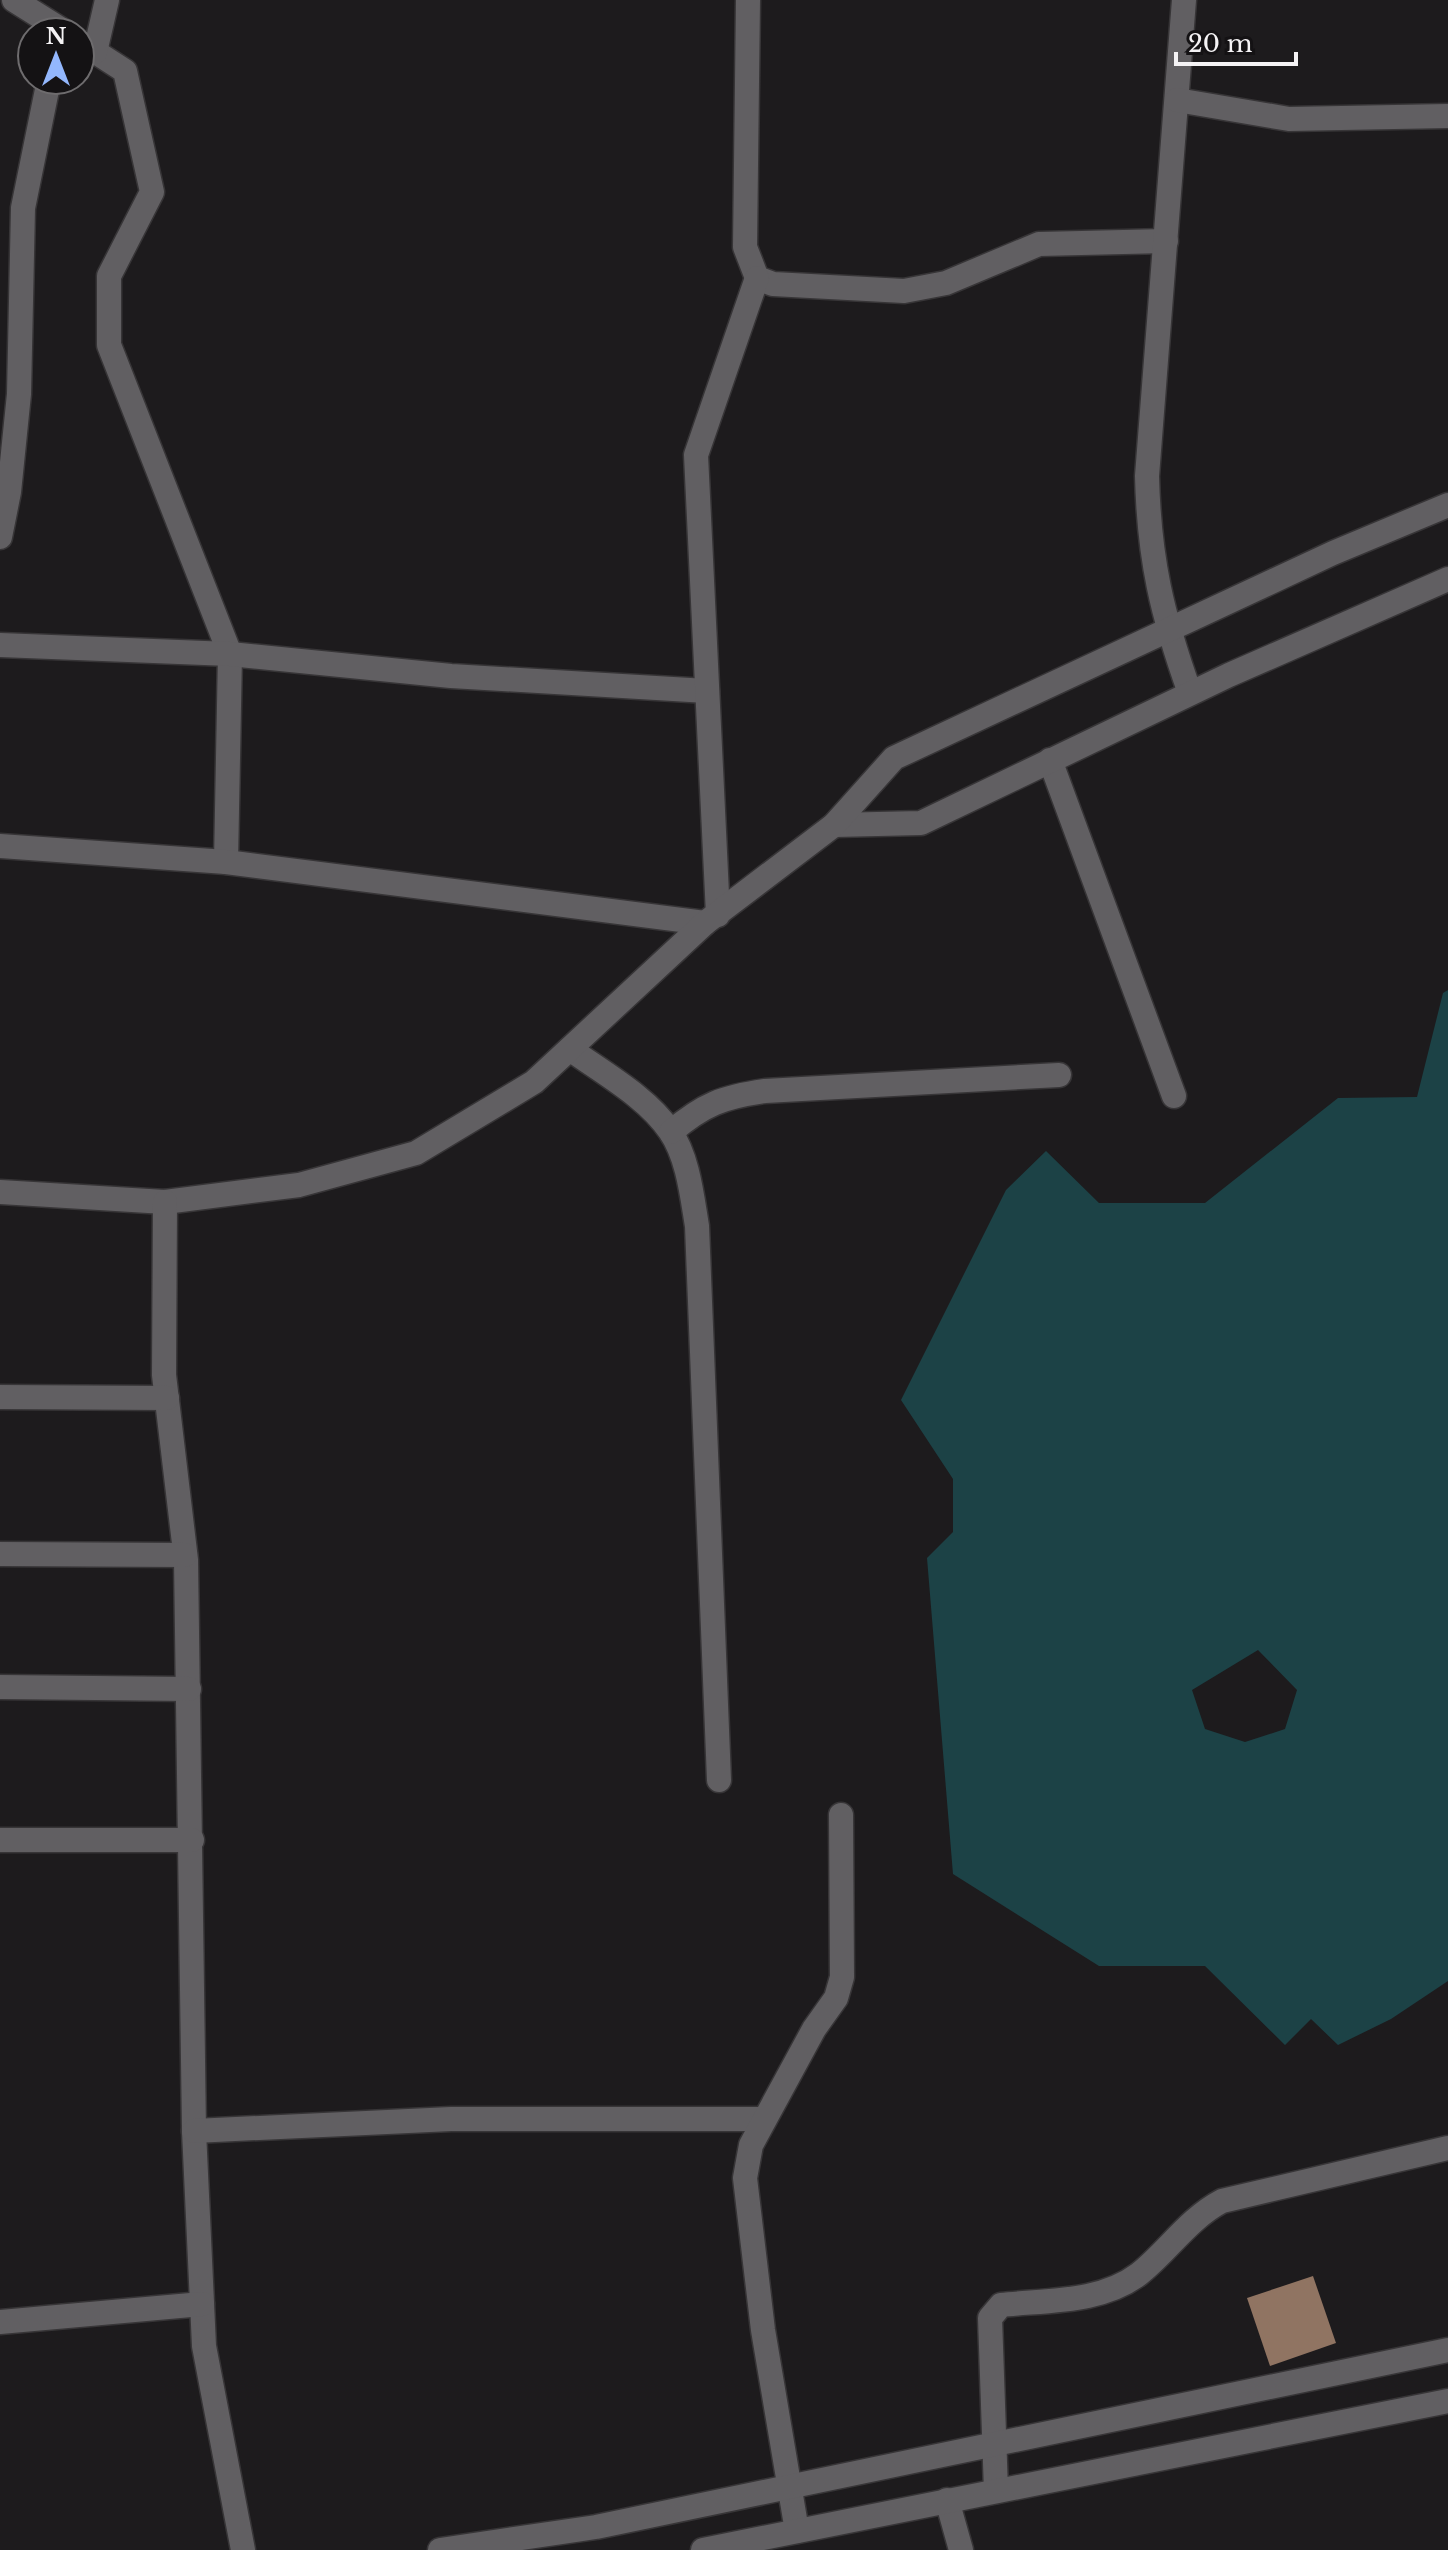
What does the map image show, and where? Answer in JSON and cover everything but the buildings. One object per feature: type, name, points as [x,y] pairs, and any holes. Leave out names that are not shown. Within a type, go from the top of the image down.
[{"type":"street","points":[[14,0],[39,16]]},
{"type":"street","points":[[96,27],[107,0]]},
{"type":"street","points":[[712,919],[707,691],[696,455],[757,278],[745,247],[748,0]]},
{"type":"street","points":[[1184,0],[1147,476],[1149,542],[1167,630],[1190,693]]},
{"type":"street","points":[[96,52],[125,71],[152,192],[109,276],[109,345],[230,654],[226,862]]},
{"type":"street","points":[[0,537],[19,394],[12,206],[44,96]]},
{"type":"street","points":[[1177,100],[1289,119],[1448,116]]},
{"type":"street","points":[[757,278],[773,284],[904,291],[946,283],[1039,244],[1166,241]]},
{"type":"street","points":[[0,1192],[165,1202],[299,1185],[416,1153],[534,1082],[712,919],[834,825],[894,758],[1333,553],[1448,505]]},
{"type":"street","points":[[834,825],[921,823],[1190,693],[1448,579]]},
{"type":"street","points":[[0,645],[230,654],[451,676],[707,691]]},
{"type":"street","points":[[1050,760],[1174,1096]]},
{"type":"street","points":[[0,846],[226,862],[712,919]]},
{"type":"street","points":[[570,1049],[641,1101],[671,1132],[689,1180],[697,1226],[719,1780]]},
{"type":"street","points":[[671,1132],[701,1108],[741,1094],[1059,1075]]},
{"type":"street","points":[[165,1202],[167,1398],[185,1555],[192,1840],[194,2131],[204,2346],[243,2550]]},
{"type":"street","points":[[0,1397],[167,1398]]},
{"type":"street","points":[[0,1554],[185,1555]]},
{"type":"street","points":[[0,1687],[189,1689]]},
{"type":"street","points":[[797,2531],[745,2178],[751,2145],[836,1998],[842,1977],[841,1815]]},
{"type":"street","points":[[0,1840],[192,1840]]},
{"type":"street","points":[[194,2131],[451,2119],[764,2119]]},
{"type":"street","points":[[996,2491],[990,2318],[1001,2305],[1095,2295],[1117,2288],[1140,2274],[1203,2211],[1222,2201],[1448,2148]]},
{"type":"street","points":[[0,2322],[202,2304]]},
{"type":"street","points":[[440,2550],[596,2527],[1448,2350]]},
{"type":"street","points":[[703,2550],[1448,2401]]},
{"type":"street","points":[[947,2500],[961,2550]]},
{"type":"water","points":[[1448,990],[1448,1981],[1391,2019],[1338,2045],[1311,2019],[1285,2045],[1205,1966],[1099,1966],[953,1874],[927,1558],[953,1532],[953,1479],[901,1400],[1006,1190],[1046,1151],[1099,1203],[1205,1203],[1338,1098],[1417,1097],[1443,993]],"holes":[[[1258,1650],[1297,1690],[1285,1729],[1245,1742],[1205,1729],[1192,1690]]]}]
